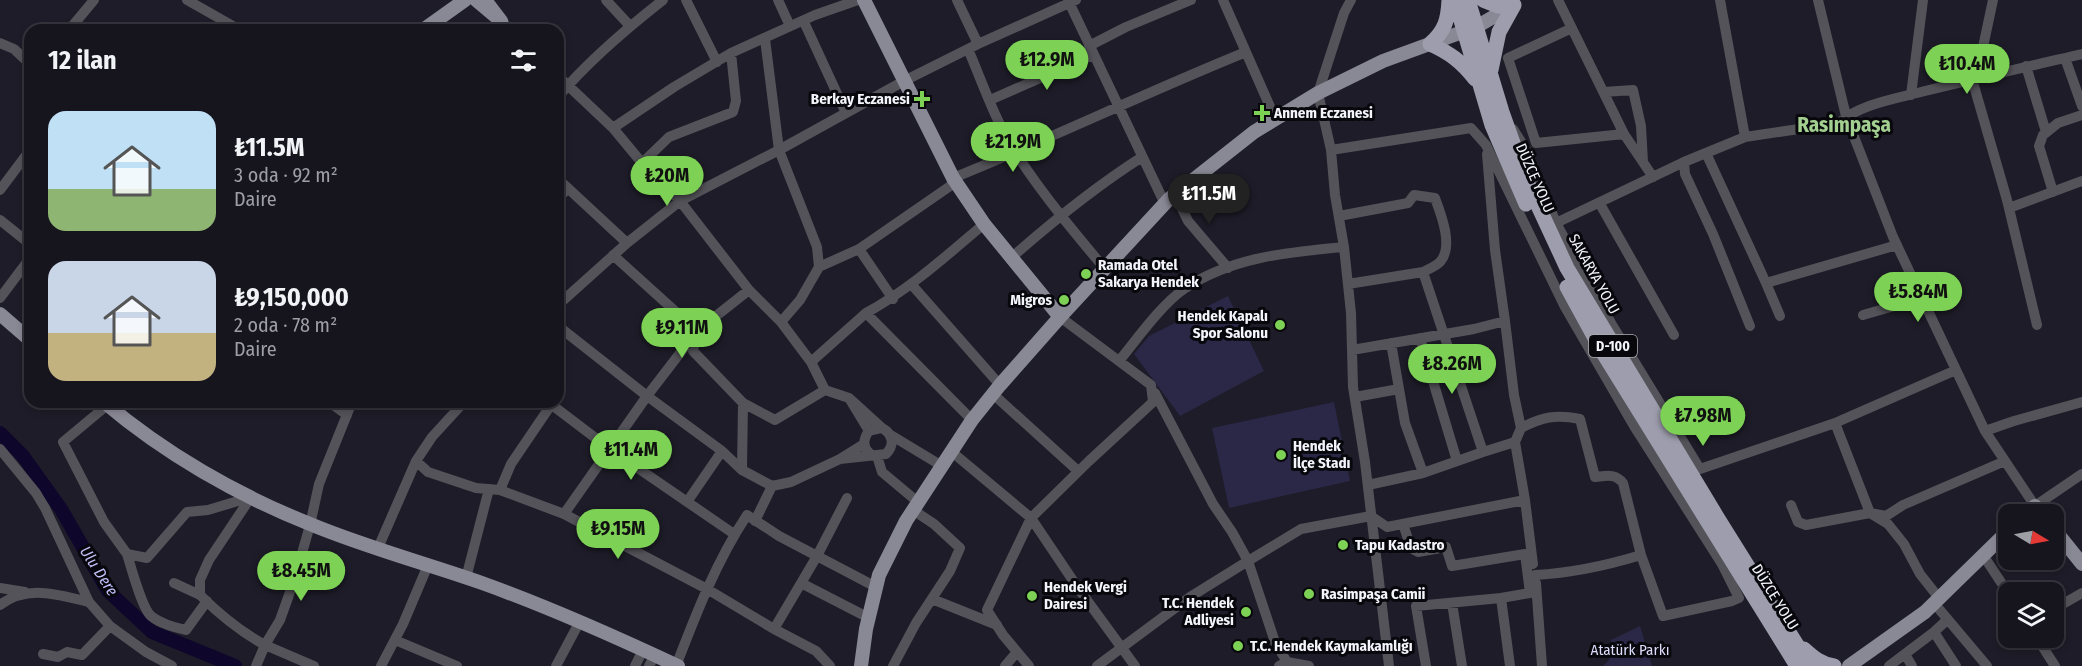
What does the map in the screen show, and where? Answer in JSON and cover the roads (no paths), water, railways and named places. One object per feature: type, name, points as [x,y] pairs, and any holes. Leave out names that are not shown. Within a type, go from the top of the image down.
[{"type":"highway","points":[[1449,0],[1447,23],[1443,32],[1430,44],[1445,50],[1459,60],[1480,87]]},
{"type":"highway","name":"DÜZCE YOLU","points":[[1455,0],[1470,30],[1480,87],[1492,125],[1514,178],[1556,266],[1602,351],[1785,637],[1797,666]]},
{"type":"highway","name":"SAKARYA YOLU","points":[[1468,0],[1470,30],[1490,73],[1527,182],[1567,268],[1717,517],[1785,637],[1810,666]]},
{"type":"highway","points":[[1483,0],[1498,6],[1514,2]]},
{"type":"highway","points":[[1490,73],[1499,33],[1514,2]]},
{"type":"highway","points":[[1785,637],[1787,666]]},
{"type":"highway","points":[[1785,637],[1815,659],[1826,665],[1834,666]]},
{"type":"highway","points":[[1842,666],[1849,666]]},
{"type":"main road","points":[[427,24],[449,0]]},
{"type":"main road","points":[[431,24],[465,0]]},
{"type":"main road","points":[[476,0],[505,24]]},
{"type":"main road","points":[[485,0],[505,24]]},
{"type":"main road","points":[[864,0],[955,180],[984,224],[1060,317]]},
{"type":"main road","points":[[861,666],[879,575],[916,507],[972,420],[1060,317],[1170,199],[1254,132],[1318,93],[1383,61],[1470,30],[1514,2]]},
{"type":"main road","points":[[0,314],[24,335]]},
{"type":"main road","points":[[113,408],[170,452],[251,497],[310,525],[466,578],[580,621],[649,657],[677,666]]},
{"type":"main road","points":[[2064,542],[2082,564]]},
{"type":"main road","points":[[1849,666],[1925,612],[1942,609],[1998,543]]},
{"type":"main road","points":[[1865,666],[1942,609],[1998,551]]},
{"type":"street","points":[[74,24],[94,0]]},
{"type":"street","points":[[187,0],[222,24]]},
{"type":"street","points":[[606,0],[630,26]]},
{"type":"street","points":[[564,90],[630,26],[663,0]]},
{"type":"street","points":[[686,0],[717,62]]},
{"type":"street","points":[[778,0],[790,26]]},
{"type":"street","points":[[613,128],[731,53],[804,22],[815,15],[858,0]]},
{"type":"street","points":[[957,0],[990,100],[1016,153],[1060,214],[1105,269]]},
{"type":"street","points":[[990,100],[1091,50],[1126,27],[1191,0]]},
{"type":"street","points":[[1223,0],[1275,118]]},
{"type":"street","points":[[1351,0],[1344,13],[1318,93],[1331,150],[1344,247],[1355,397],[1368,485],[1389,666]]},
{"type":"street","points":[[1558,0],[1624,134],[1653,177]]},
{"type":"street","points":[[1720,0],[1745,137]]},
{"type":"street","points":[[1818,0],[1846,116],[1897,245],[1985,431],[2031,504]]},
{"type":"street","points":[[1911,95],[1923,0]]},
{"type":"street","points":[[1993,0],[1976,78],[2037,325]]},
{"type":"street","points":[[564,299],[612,255],[680,201],[904,81],[1071,1],[1091,50],[1142,157],[1170,199],[1228,268]]},
{"type":"street","points":[[804,22],[846,113]]},
{"type":"street","points":[[1572,28],[1508,58],[1536,143],[1624,134]]},
{"type":"street","points":[[765,39],[779,150],[817,247],[819,267],[800,300],[781,322]]},
{"type":"street","points":[[0,43],[14,49],[24,58]]},
{"type":"street","points":[[819,267],[859,249],[955,180],[1168,83],[1246,52]]},
{"type":"street","points":[[642,163],[669,137],[733,112],[736,101],[731,53]]},
{"type":"street","points":[[1557,223],[1684,162],[1745,137],[1839,123],[1846,116],[1882,102],[2082,54]]},
{"type":"street","points":[[2065,58],[2082,106]]},
{"type":"street","points":[[2026,66],[2046,132]]},
{"type":"street","points":[[564,82],[613,128],[642,163],[680,201],[749,290],[781,322],[812,362],[825,390],[849,398],[886,431],[942,466]]},
{"type":"street","points":[[1604,92],[1633,90],[1641,126],[1643,162]]},
{"type":"street","points":[[1502,112],[1528,153],[1557,223],[1611,323],[1700,469],[1835,423],[1956,370]]},
{"type":"street","points":[[2053,192],[2039,146],[2046,132],[2058,123],[2082,115]]},
{"type":"street","points":[[1331,150],[1471,128],[1486,145],[1565,307],[1634,426],[1722,564],[1740,598],[1663,616],[1641,555],[1623,483],[1619,477],[1610,475],[1595,477],[1580,419],[1568,416],[1539,418],[1521,428]]},
{"type":"street","points":[[1486,145],[1495,250],[1514,395],[1521,428],[1515,442],[1535,575],[1542,666]]},
{"type":"street","points":[[1706,153],[1780,316]]},
{"type":"street","points":[[1011,258],[1060,214],[1142,157]]},
{"type":"street","points":[[0,190],[24,158]]},
{"type":"street","points":[[1684,162],[1685,174],[1713,234],[1750,326]]},
{"type":"street","points":[[2009,208],[2082,181]]},
{"type":"street","points":[[564,184],[627,243]]},
{"type":"street","points":[[564,192],[568,188]]},
{"type":"street","points":[[1339,216],[1408,202],[1414,195],[1435,198],[1446,242],[1445,255],[1438,264],[1423,272],[1347,284]]},
{"type":"street","points":[[1600,204],[1674,335]]},
{"type":"street","points":[[0,220],[24,239]]},
{"type":"street","points":[[812,362],[866,313],[912,285],[984,224]]},
{"type":"street","points":[[1766,283],[1897,245]]},
{"type":"street","points":[[1119,361],[1154,318],[1183,289],[1251,259],[1344,247]]},
{"type":"street","points":[[859,249],[892,299]]},
{"type":"street","points":[[612,255],[697,331]]},
{"type":"street","points":[[0,298],[24,266]]},
{"type":"street","points":[[1423,272],[1483,452]]},
{"type":"street","points":[[912,285],[997,390],[1078,471]]},
{"type":"street","points":[[564,514],[647,396],[697,331],[749,290]]},
{"type":"street","points":[[1863,315],[1922,298]]},
{"type":"street","points":[[866,313],[972,420]]},
{"type":"street","points":[[1060,317],[1151,385],[1213,504],[1248,561],[1283,664],[1309,666]]},
{"type":"street","points":[[1352,350],[1505,321]]},
{"type":"street","points":[[564,331],[722,451],[742,470],[772,486],[791,482],[840,459],[864,444]]},
{"type":"street","points":[[697,331],[693,351],[743,403],[775,420],[825,390]]},
{"type":"street","points":[[1420,338],[1457,461]]},
{"type":"street","points":[[1391,343],[1405,423],[1423,473]]},
{"type":"street","points":[[1029,666],[987,610],[1031,518],[1153,402],[1151,385]]},
{"type":"street","points":[[1355,397],[1399,389]]},
{"type":"street","points":[[849,398],[869,431]]},
{"type":"street","points":[[1985,431],[2082,402]]},
{"type":"street","points":[[742,470],[743,403]]},
{"type":"street","points":[[101,408],[63,442],[104,522],[127,554],[149,615],[167,625],[186,630],[203,598],[200,580],[209,560],[251,497]]},
{"type":"street","points":[[337,408],[347,415]]},
{"type":"street","points":[[258,663],[265,645],[280,620],[310,525],[319,484],[350,408]]},
{"type":"street","points":[[378,548],[416,460],[432,437],[459,408]]},
{"type":"street","points":[[466,578],[494,489],[546,408]]},
{"type":"street","points":[[556,408],[610,449],[734,534]]},
{"type":"street","points":[[1835,423],[1870,513],[1888,524],[1904,544],[1942,609],[1987,666]]},
{"type":"street","points":[[886,431],[873,429],[869,431],[864,444],[868,452],[874,456],[882,472],[960,548],[950,572],[893,666]]},
{"type":"street","points":[[840,459],[882,456],[889,451],[892,442],[886,431]]},
{"type":"street","points":[[1368,485],[1423,473],[1515,442]]},
{"type":"street","points":[[0,449],[41,500],[89,602],[110,626],[172,666]]},
{"type":"street","points":[[687,502],[722,451]]},
{"type":"street","points":[[952,452],[1031,518],[1135,666]]},
{"type":"street","points":[[416,460],[428,472],[476,488],[494,489],[564,514],[707,589],[816,651],[830,666]]},
{"type":"street","points":[[1791,505],[1798,522],[1806,525],[1870,513],[1886,516],[1903,505],[2005,461]]},
{"type":"street","points":[[2047,504],[2082,474]]},
{"type":"street","points":[[755,521],[772,486]]},
{"type":"street","points":[[127,554],[147,558],[187,512],[208,510],[251,497]]},
{"type":"street","points":[[774,629],[818,556],[847,498]]},
{"type":"street","points":[[1096,666],[1190,597],[1301,529],[1371,516],[1387,527],[1525,500]]},
{"type":"street","points":[[677,666],[707,589],[734,534],[747,515],[876,587]]},
{"type":"street","points":[[1403,524],[1411,548],[1418,552],[1446,547],[1452,566],[1525,554],[1530,593],[1416,606],[1426,666]]},
{"type":"street","points":[[1535,575],[1592,569],[1641,555]]},
{"type":"street","points":[[1987,561],[2001,582]]},
{"type":"street","points":[[381,666],[428,565]]},
{"type":"street","points":[[174,583],[203,598],[246,635],[314,666]]},
{"type":"street","points":[[801,583],[869,618]]},
{"type":"street","points":[[0,588],[44,593],[89,602]]},
{"type":"street","points":[[0,605],[25,592]]},
{"type":"street","points":[[2064,603],[2082,593]]},
{"type":"street","points":[[1501,598],[1510,666]]},
{"type":"street","points":[[932,599],[997,625]]},
{"type":"street","points":[[1452,603],[1462,666]]},
{"type":"street","points":[[1890,666],[1934,632],[1942,609]]},
{"type":"street","points":[[556,666],[580,621]]},
{"type":"street","points":[[43,654],[58,657],[67,652],[82,655],[110,626]]},
{"type":"street","points":[[1934,632],[1956,666]]},
{"type":"street","points":[[394,640],[457,666]]},
{"type":"street","points":[[2043,648],[2055,666]]},
{"type":"street","points":[[1005,666],[1017,652]]},
{"type":"street","points":[[1905,654],[1912,666]]},
{"type":"street","points":[[635,666],[649,657]]},
{"type":"waterway","name":"Ulu Dere","points":[[0,433],[23,456],[61,509],[108,591],[152,632],[235,666]]},
{"type":"place","name":"Berkay Eczanesi","points":[[922,99]]},
{"type":"place","name":"Annem Eczanesi","points":[[1262,113]]},
{"type":"place","name":"Ramada Otel Sakarya Hendek","points":[[1086,274]]},
{"type":"place","name":"Migros","points":[[1064,300]]},
{"type":"place","name":"Hendek Kapalı Spor Salonu","points":[[1280,325]]},
{"type":"place","name":"Hendek İlçe Stadı","points":[[1281,455]]},
{"type":"place","name":"Tapu Kadastro","points":[[1343,545]]},
{"type":"place","name":"Rasimpaşa Camii","points":[[1309,594]]},
{"type":"place","name":"Hendek Vergi Dairesi","points":[[1032,596]]},
{"type":"place","name":"T.C. Hendek Adliyesi","points":[[1246,612]]},
{"type":"place","name":"T.C. Hendek Kaymakamlığı","points":[[1238,646]]},
{"type":"district","name":"Rasimpaşa","points":[[1844,125]]},
{"type":"park label","name":"Atatürk Parkı","points":[[1630,650]]}]
